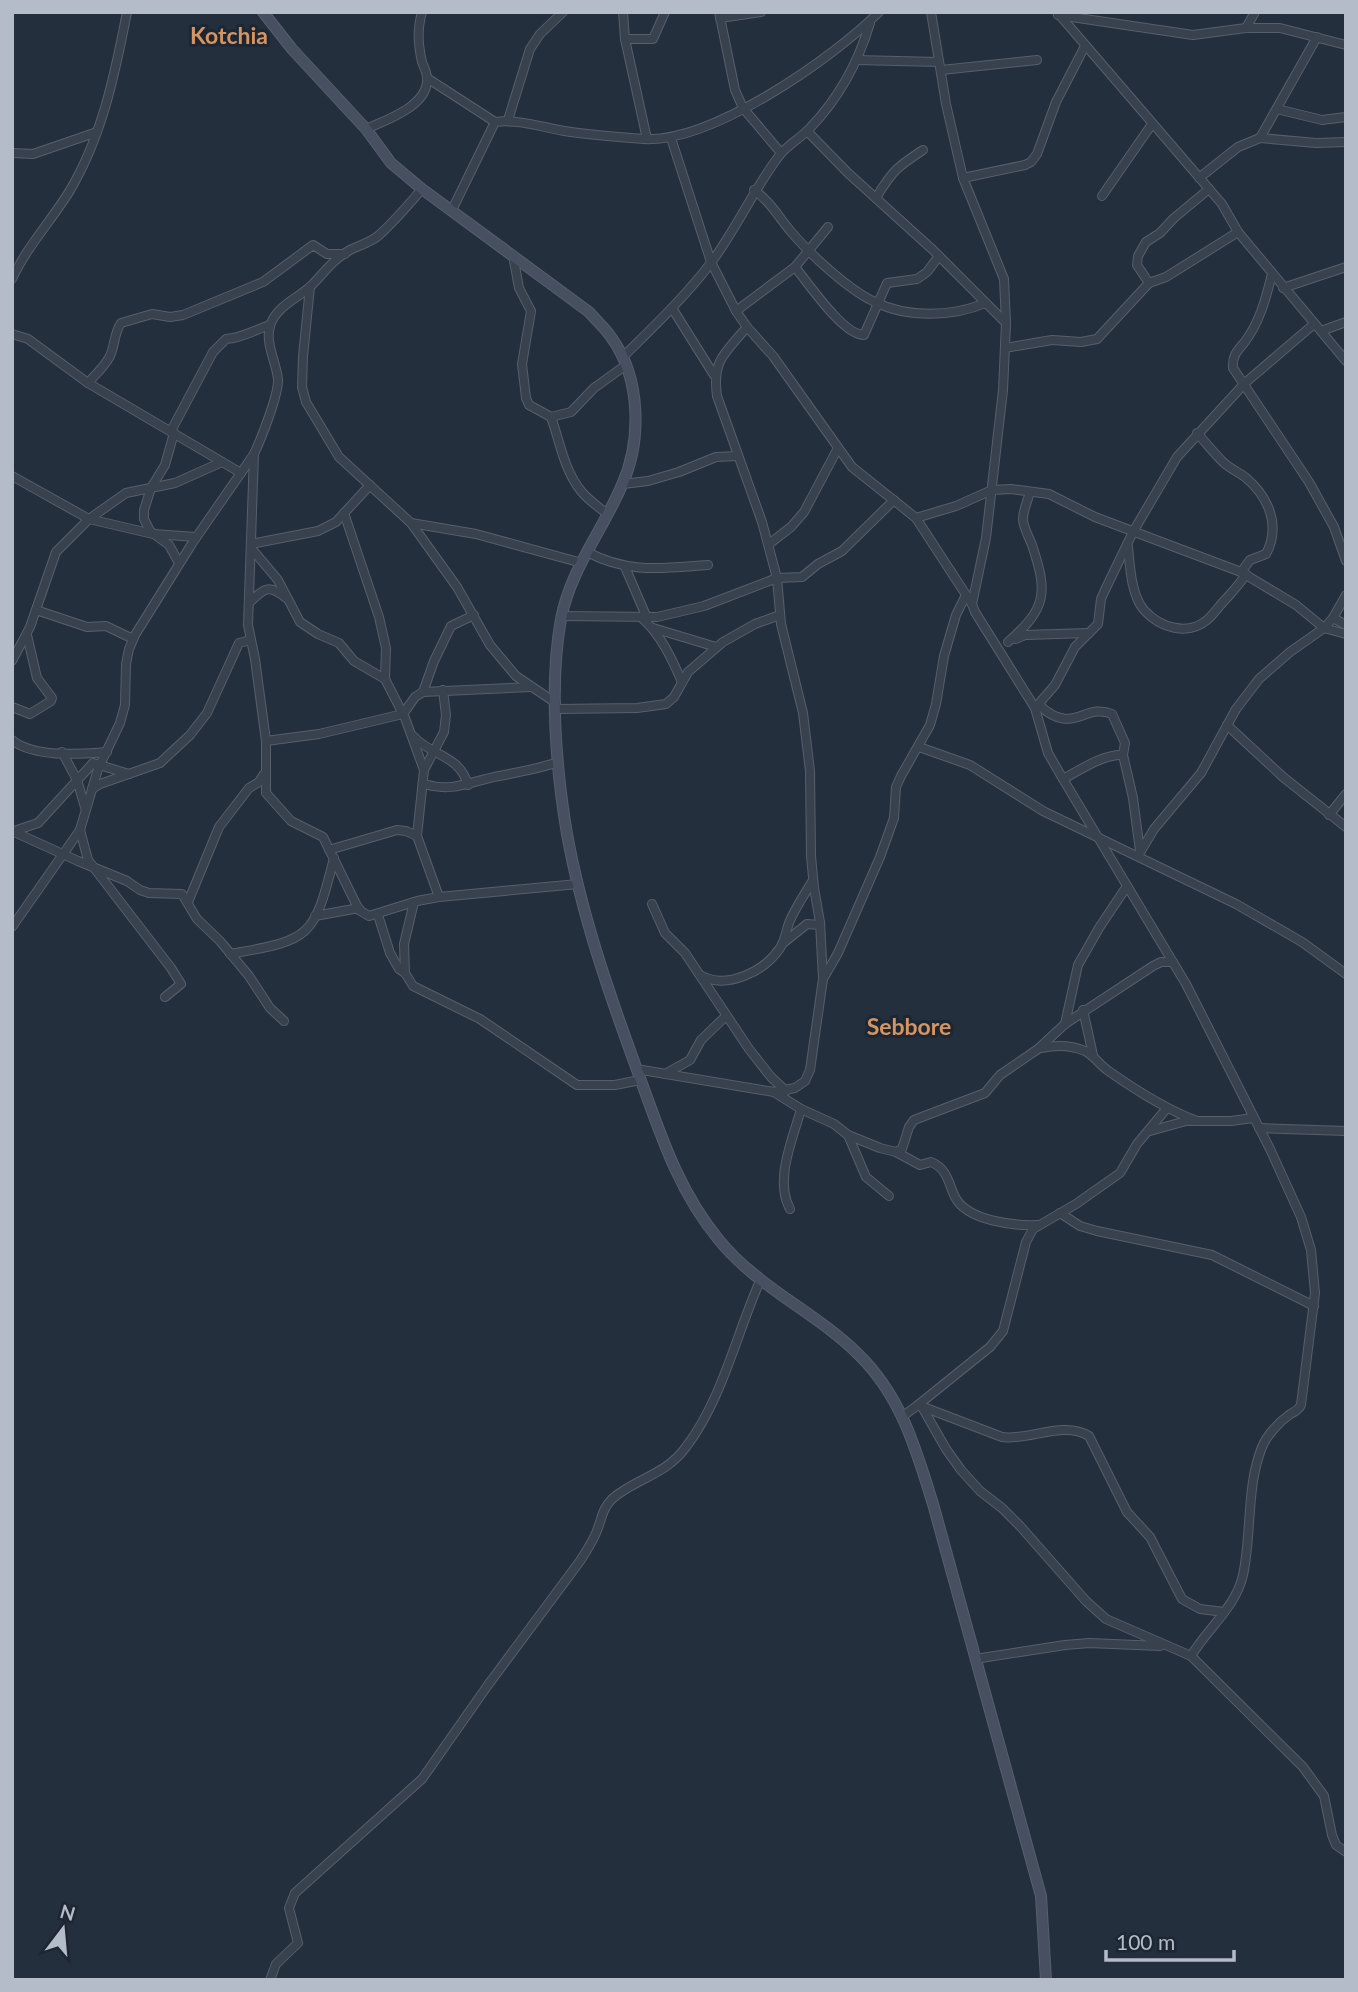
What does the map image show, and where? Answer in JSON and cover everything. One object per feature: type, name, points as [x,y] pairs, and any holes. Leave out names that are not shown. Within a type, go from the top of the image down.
[{"type":"main road","points":[[263,12],[292,49],[366,129],[391,163],[422,189],[589,312],[611,336],[624,361],[635,407],[633,452],[623,484],[571,583],[561,616],[557,645],[558,762],[567,832],[578,884],[607,984],[636,1069],[669,1160],[696,1210],[730,1254],[760,1281],[858,1353],[882,1382],[903,1416],[933,1504],[1041,1896],[1046,1980]]},
{"type":"street","points":[[12,279],[70,191],[97,132],[112,90],[127,12]]},
{"type":"street","points":[[366,129],[412,107],[425,88],[427,78],[419,48],[418,27],[422,12]]},
{"type":"street","points":[[509,120],[530,49],[540,34],[563,12]]},
{"type":"street","points":[[623,12],[625,39],[647,139]]},
{"type":"street","points":[[625,39],[653,39],[665,12]]},
{"type":"street","points":[[761,12],[742,17],[720,15],[735,90],[743,108],[781,153]]},
{"type":"street","points":[[427,78],[495,122],[509,120],[567,131],[647,139],[671,138],[708,126],[796,79],[870,22],[879,12]]},
{"type":"street","points":[[931,12],[963,178],[1004,279],[1006,323],[1003,390],[986,538],[972,604]]},
{"type":"street","points":[[1246,28],[1255,12]]},
{"type":"street","points":[[1058,14],[1192,35],[1246,28],[1280,28],[1346,45]]},
{"type":"street","points":[[1058,14],[1222,204],[1238,232],[1346,360]]},
{"type":"street","points":[[513,255],[519,288],[531,311],[522,364],[526,398],[529,405],[551,417],[571,412],[624,361],[711,262],[754,190],[781,153],[807,131],[843,88],[862,49],[870,22]]},
{"type":"street","points":[[1260,138],[1317,37]]},
{"type":"street","points":[[963,178],[1031,162],[1056,102],[1085,46]]},
{"type":"street","points":[[856,60],[940,66],[1037,60]]},
{"type":"street","points":[[1276,109],[1322,120],[1346,117]]},
{"type":"street","points":[[452,210],[495,122]]},
{"type":"street","points":[[1102,196],[1152,124]]},
{"type":"street","points":[[807,131],[1006,323]]},
{"type":"street","points":[[12,153],[33,154],[97,132]]},
{"type":"street","points":[[671,138],[711,262],[736,311],[774,356],[852,467],[916,518],[1037,707],[1048,753],[1172,962],[1288,1186],[1311,1250],[1315,1273],[1314,1306],[1301,1405],[1271,1432],[1262,1446],[1239,1587],[1191,1656]]},
{"type":"street","points":[[1199,178],[1238,147],[1260,138],[1316,143],[1346,142]]},
{"type":"street","points":[[876,198],[890,174],[923,150]]},
{"type":"street","points":[[12,926],[80,830],[101,764],[120,723],[125,705],[126,664],[133,639],[179,563],[254,454],[261,439],[279,382],[268,339],[270,325],[277,312],[310,287],[327,266],[345,254],[367,245],[380,234],[422,189]]},
{"type":"street","points":[[1149,283],[1137,265],[1140,250],[1209,189]]},
{"type":"street","points":[[754,190],[770,202],[794,235],[810,251],[859,292],[880,304],[905,310],[941,313],[969,310],[985,303]]},
{"type":"street","points":[[736,311],[795,267],[828,227]]},
{"type":"street","points":[[1005,348],[1052,340],[1081,342],[1097,339],[1149,283],[1166,277],[1238,232]]},
{"type":"street","points":[[88,383],[111,354],[116,330],[121,323],[152,314],[170,317],[183,315],[264,282],[313,245],[327,254],[345,254]]},
{"type":"street","points":[[795,267],[839,320],[859,335],[864,335],[887,283],[917,279],[927,272],[939,256]]},
{"type":"street","points":[[1283,288],[1346,267]]},
{"type":"street","points":[[1272,274],[1262,311],[1232,361],[1233,368],[1309,482],[1334,527],[1346,561]]},
{"type":"street","points":[[310,287],[303,356],[302,387],[306,402],[339,457],[411,523],[457,587],[490,645],[516,676],[556,706],[637,708],[666,704],[674,697],[688,672],[716,647],[746,629],[780,615]]},
{"type":"street","points":[[636,1069],[774,1092],[795,1088],[805,1081],[810,1070],[823,979],[820,925],[813,880],[810,771],[803,713],[780,615],[777,578],[769,544],[717,396],[714,375],[672,308]]},
{"type":"street","points":[[1321,331],[1346,322]]},
{"type":"street","points":[[1037,707],[1055,685],[1075,647],[1098,624],[1101,599],[1127,544],[1177,457],[1245,383],[1314,324]]},
{"type":"street","points":[[179,563],[169,545],[147,527],[144,510],[151,488],[165,465],[173,432],[213,352],[226,339],[242,338],[270,325]]},
{"type":"street","points":[[714,375],[724,354],[747,327]]},
{"type":"street","points":[[12,334],[28,339],[88,383],[240,473]]},
{"type":"street","points":[[551,417],[564,460],[581,491],[607,514]]},
{"type":"street","points":[[1127,544],[1135,591],[1143,609],[1168,627],[1183,629],[1207,620],[1239,585],[1250,560],[1266,554],[1273,533],[1273,516],[1268,505],[1246,478],[1224,463],[1197,433]]},
{"type":"street","points":[[769,544],[791,527],[804,512],[838,448]]},
{"type":"street","points":[[254,454],[248,625],[266,741],[266,793],[291,821],[323,837],[363,914],[378,915],[414,902],[439,897],[578,884]]},
{"type":"street","points":[[623,484],[648,481],[679,472],[716,457],[737,456]]},
{"type":"street","points":[[12,661],[27,635],[56,552],[89,519],[126,493],[175,483],[222,462]]},
{"type":"street","points":[[12,476],[89,519],[153,534],[196,537]]},
{"type":"street","points":[[251,546],[318,531],[336,522],[370,485]]},
{"type":"street","points":[[916,518],[956,506],[992,490],[1049,494],[1133,532],[1243,573],[1296,605],[1324,628],[1346,634]]},
{"type":"street","points":[[1008,642],[1032,618],[1044,594],[1037,561],[1023,519],[1030,492]]},
{"type":"street","points":[[561,616],[645,618],[704,606],[777,578],[802,577],[818,564],[842,551],[894,500]]},
{"type":"street","points":[[344,513],[379,617],[386,648],[385,679],[403,714],[424,771],[417,836],[439,897]]},
{"type":"street","points":[[411,523],[476,534],[625,567],[656,569],[708,565]]},
{"type":"street","points":[[251,546],[267,565],[302,624],[339,643],[355,661],[385,679]]},
{"type":"street","points":[[625,567],[645,618],[682,682]]},
{"type":"street","points":[[249,603],[270,588],[290,602]]},
{"type":"street","points":[[823,979],[838,953],[880,857],[894,818],[896,787],[930,725],[944,656],[956,615],[966,595]]},
{"type":"street","points":[[1139,853],[1154,829],[1201,773],[1227,725],[1259,679],[1290,652],[1324,628],[1346,595]]},
{"type":"street","points":[[36,610],[87,627],[106,626],[133,639]]},
{"type":"street","points":[[424,692],[434,661],[451,626],[474,615]]},
{"type":"street","points":[[1333,618],[1346,625]]},
{"type":"street","points":[[653,628],[716,647]]},
{"type":"street","points":[[998,648],[1025,635],[1089,633]]},
{"type":"street","points":[[12,707],[30,714],[51,701],[46,688],[37,678],[27,635]]},
{"type":"street","points":[[92,789],[160,763],[190,736],[207,713],[239,643],[251,640]]},
{"type":"street","points":[[266,741],[319,734],[403,714],[415,697],[424,692],[531,687]]},
{"type":"street","points":[[424,771],[444,732],[446,715],[443,690]]},
{"type":"street","points":[[1037,707],[1059,720],[1103,712],[1112,714],[1125,743],[1123,755],[1133,798],[1139,853]]},
{"type":"street","points":[[1227,725],[1346,827]]},
{"type":"street","points":[[410,734],[426,749],[459,766],[468,785]]},
{"type":"street","points":[[12,740],[22,747],[62,752],[107,752]]},
{"type":"street","points":[[919,747],[970,765],[1043,811],[1079,827],[1101,841],[1139,853],[1236,904],[1302,942],[1346,974]]},
{"type":"street","points":[[62,752],[77,780],[86,809]]},
{"type":"street","points":[[1063,779],[1097,762],[1123,755]]},
{"type":"street","points":[[12,831],[38,823],[93,762],[111,770],[131,774]]},
{"type":"street","points":[[422,799],[437,788],[468,785],[558,762]]},
{"type":"street","points":[[188,902],[219,827],[266,771]]},
{"type":"street","points":[[424,784],[437,788]]},
{"type":"street","points":[[1329,815],[1346,794]]},
{"type":"street","points":[[80,830],[88,860],[181,984],[165,998]]},
{"type":"street","points":[[331,854],[397,830],[417,836]]},
{"type":"street","points":[[12,831],[149,893],[182,894],[197,919],[249,976],[270,1008],[284,1021]]},
{"type":"street","points":[[230,954],[290,941],[305,932],[325,896],[331,854]]},
{"type":"street","points":[[782,944],[795,911],[813,880]]},
{"type":"street","points":[[1065,1024],[1078,965],[1127,886]]},
{"type":"street","points":[[405,973],[404,944],[414,902]]},
{"type":"street","points":[[652,904],[666,933],[685,953],[758,1062],[786,1091]]},
{"type":"street","points":[[315,916],[359,908]]},
{"type":"street","points":[[378,915],[390,953],[413,986],[480,1019],[578,1085],[615,1085],[640,1080]]},
{"type":"street","points":[[697,973],[711,980],[742,978],[772,957],[782,944],[807,924],[820,925]]},
{"type":"street","points":[[1161,962],[1166,952]]},
{"type":"street","points":[[896,1152],[902,1149],[914,1120],[985,1093],[1000,1075],[1038,1049],[1083,1010],[1161,962],[1172,962]]},
{"type":"street","points":[[1083,1010],[1093,1055]]},
{"type":"street","points":[[665,1074],[690,1060],[701,1040],[726,1016]]},
{"type":"street","points":[[1038,1049],[1054,1045],[1093,1055],[1108,1071],[1167,1108],[1197,1121]]},
{"type":"street","points":[[774,1092],[801,1109],[834,1124],[848,1135],[896,1152],[920,1165],[931,1162],[937,1164],[947,1175],[959,1203],[974,1213],[1000,1222],[1041,1225]]},
{"type":"street","points":[[903,1416],[920,1406],[990,1348],[1003,1331],[1026,1242],[1033,1229],[1076,1204],[1120,1173],[1137,1144],[1167,1108]]},
{"type":"street","points":[[790,1209],[785,1200],[784,1183],[801,1109]]},
{"type":"street","points":[[1150,1131],[1186,1121],[1253,1118]]},
{"type":"street","points":[[1259,1128],[1330,1131],[1346,1129]]},
{"type":"street","points":[[848,1135],[866,1177],[889,1196]]},
{"type":"street","points":[[1060,1213],[1080,1226],[1097,1231],[1212,1255],[1314,1306]]},
{"type":"street","points":[[270,1980],[276,1964],[298,1943],[289,1908],[295,1894],[422,1779],[580,1561],[591,1543],[604,1508],[614,1498],[660,1472],[685,1448],[710,1409],[760,1281]]},
{"type":"street","points":[[920,1406],[1002,1437],[1015,1439],[1027,1435],[1080,1430],[1089,1436],[1127,1512],[1150,1537],[1182,1599],[1199,1609],[1224,1612]]},
{"type":"street","points":[[920,1406],[961,1470],[980,1491],[1020,1526],[1086,1601],[1106,1619],[1191,1656],[1234,1696],[1309,1774],[1324,1797],[1336,1844],[1346,1853]]},
{"type":"street","points":[[975,1659],[1077,1644],[1166,1647]]},
{"type":"district","name":"Kotchia","points":[[229,35]]},
{"type":"district","name":"Sebbore","points":[[909,1026]]}]
